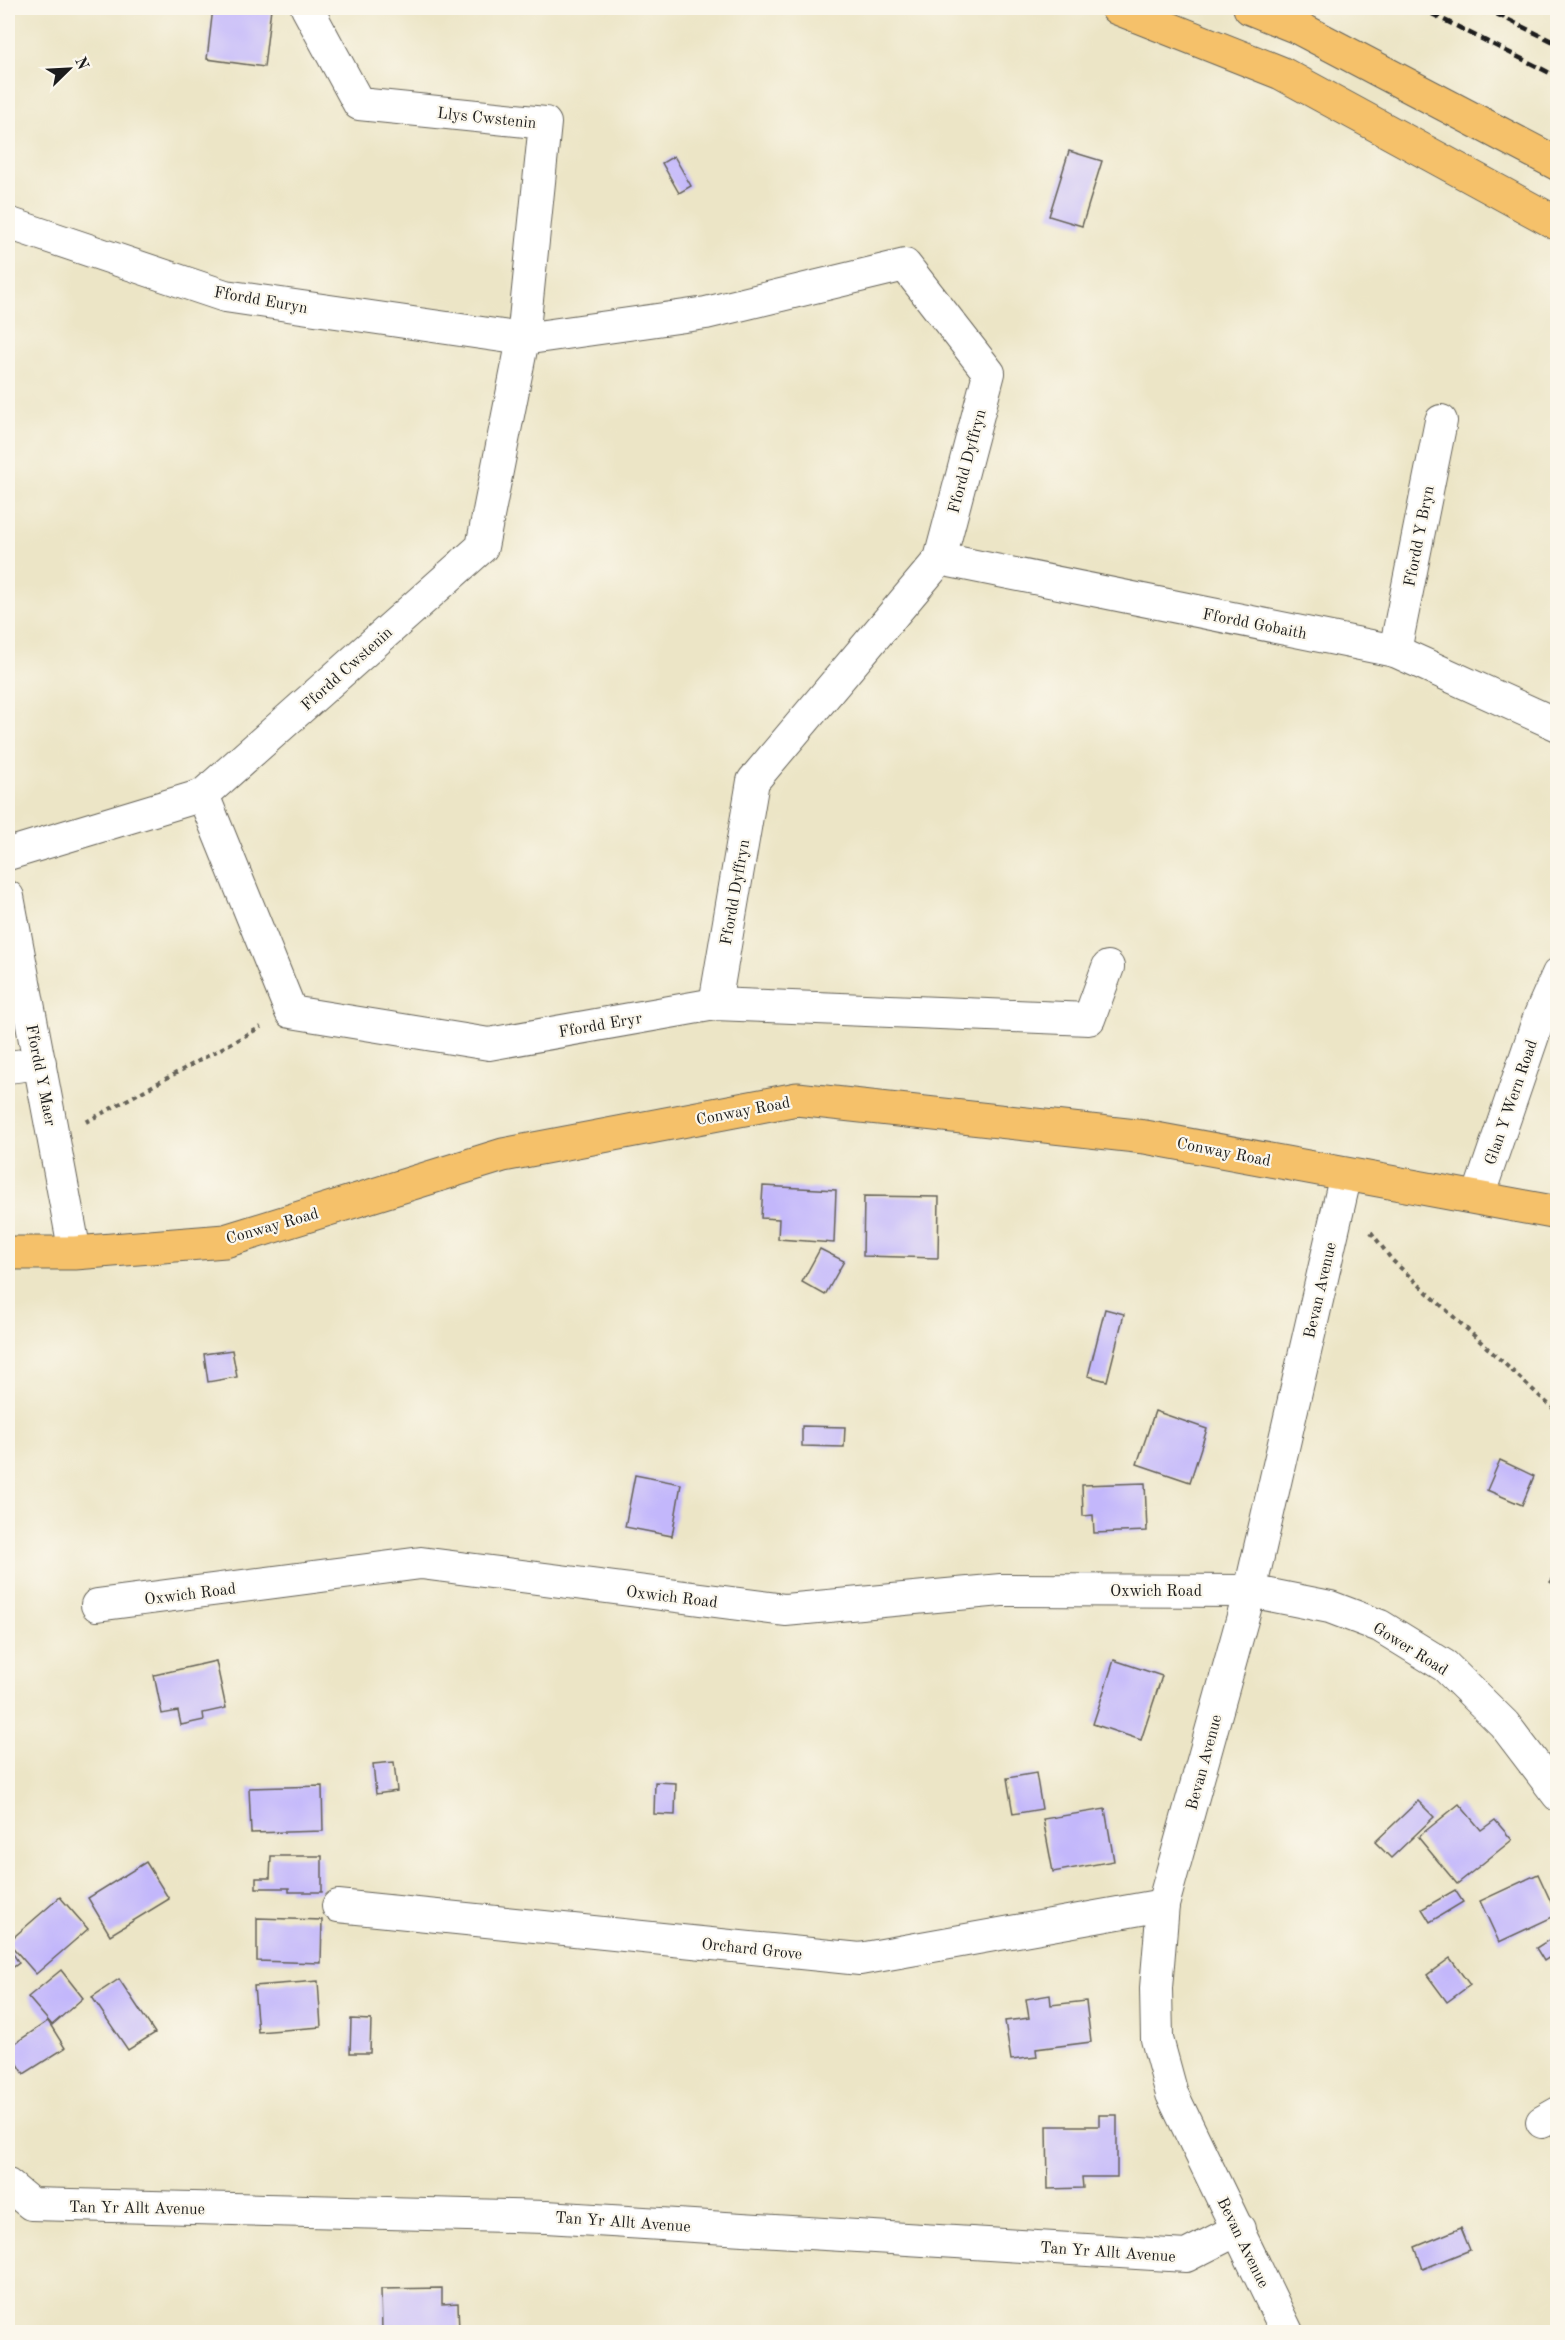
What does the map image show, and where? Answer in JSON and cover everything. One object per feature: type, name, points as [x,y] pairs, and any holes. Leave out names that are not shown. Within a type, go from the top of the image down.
[{"type":"main road","points":[[1117,8],[1281,73],[1557,224]]},
{"type":"main road","points":[[1250,8],[1297,27],[1557,164]]},
{"type":"main road","name":"Conway Road","points":[[8,1253],[75,1253],[225,1240],[503,1155],[797,1099],[1145,1137],[1343,1184],[1478,1197],[1557,1213]]},
{"type":"street","name":"Llys Cwstenin","points":[[307,8],[359,104],[545,123],[524,339]]},
{"type":"street","name":"Ffordd Euryn","points":[[8,223],[225,296],[524,339]]},
{"type":"street","name":"Ffordd Dyffryn","points":[[524,339],[706,313],[905,265],[989,373],[940,559],[753,781],[715,1004]]},
{"type":"street","name":"Ffordd Cwstenin","points":[[8,854],[202,795],[482,547],[524,339]]},
{"type":"street","name":"Ffordd Y Bryn","points":[[1395,651],[1441,421]]},
{"type":"street","name":"Ffordd Gobaith","points":[[940,559],[1395,651],[1557,725]]},
{"type":"street","points":[[202,795],[291,1012]]},
{"type":"street","name":"Ffordd Y Maer","points":[[8,897],[75,1253]]},
{"type":"street","name":"Ffordd Eryr","points":[[291,1012],[489,1044],[715,1004],[1089,1019],[1108,967]]},
{"type":"street","name":"Glan Y Wern Road","points":[[1478,1197],[1540,1015],[1557,974]]},
{"type":"street","points":[[8,1067],[40,1064]]},
{"type":"street","name":"Bevan Avenue","points":[[1287,2332],[1172,2094],[1157,2039],[1156,1988],[1163,1905],[1250,1591],[1343,1184]]},
{"type":"street","name":"Oxwich Road","points":[[97,1605],[421,1563],[785,1611],[1001,1590],[1250,1591]]},
{"type":"street","name":"Gower Road","points":[[1250,1591],[1330,1607],[1380,1626],[1445,1665],[1504,1724],[1557,1795]]},
{"type":"street","name":"Orchard Grove","points":[[338,1906],[860,1959],[1163,1905]]},
{"type":"street","name":"Tan Yr Allt Avenue","points":[[8,2185],[31,2204],[546,2217],[1186,2256],[1239,2229]]},
{"type":"path","points":[[54,1138],[291,1012]]},
{"type":"path","points":[[1343,1184],[1392,1260],[1557,1413]]},
{"type":"building","points":[[213,8],[271,8],[264,67],[207,59]]},
{"type":"building","points":[[1069,151],[1102,161],[1082,226],[1049,216]]},
{"type":"building","points":[[674,156],[691,186],[679,193],[662,163]]},
{"type":"building","points":[[763,1186],[836,1190],[834,1243],[778,1239],[779,1219],[761,1218]]},
{"type":"building","points":[[864,1196],[939,1197],[938,1258],[863,1256]]},
{"type":"building","points":[[820,1249],[844,1261],[825,1295],[802,1282]]},
{"type":"building","points":[[1105,1309],[1124,1314],[1107,1381],[1088,1376]]},
{"type":"building","points":[[232,1350],[237,1377],[208,1382],[204,1354]]},
{"type":"building","points":[[1155,1411],[1207,1429],[1190,1482],[1137,1464]]},
{"type":"building","points":[[802,1426],[845,1427],[844,1447],[802,1446]]},
{"type":"building","points":[[1500,1460],[1534,1476],[1522,1505],[1487,1490]]},
{"type":"building","points":[[635,1475],[681,1484],[672,1536],[625,1527]]},
{"type":"building","points":[[1145,1483],[1147,1531],[1094,1533],[1093,1515],[1083,1516],[1082,1485]]},
{"type":"building","points":[[1558,1571],[1558,1587],[1550,1582]]},
{"type":"building","points":[[1114,1660],[1162,1676],[1141,1740],[1093,1724]]},
{"type":"building","points":[[216,1661],[226,1708],[203,1713],[204,1720],[181,1725],[178,1711],[162,1714],[154,1675]]},
{"type":"building","points":[[394,1762],[397,1791],[376,1794],[373,1764]]},
{"type":"building","points":[[1036,1773],[1042,1809],[1013,1814],[1007,1778]]},
{"type":"building","points":[[655,1782],[676,1783],[675,1815],[654,1814]]},
{"type":"building","points":[[322,1786],[323,1831],[251,1833],[249,1788]]},
{"type":"building","points":[[1418,1801],[1434,1817],[1391,1858],[1375,1842]]},
{"type":"building","points":[[1459,1804],[1481,1830],[1495,1820],[1512,1840],[1457,1884],[1418,1837]]},
{"type":"building","points":[[1105,1809],[1114,1861],[1053,1872],[1043,1819]]},
{"type":"building","points":[[271,1856],[322,1856],[322,1892],[289,1892],[289,1888],[256,1888],[256,1878],[270,1878]]},
{"type":"building","points":[[146,1862],[169,1899],[110,1935],[88,1898]]},
{"type":"building","points":[[1538,1874],[1557,1915],[1499,1942],[1480,1901]]},
{"type":"building","points":[[1455,1890],[1463,1902],[1430,1922],[1422,1909]]},
{"type":"building","points":[[60,1897],[88,1929],[36,1974],[8,1942]]},
{"type":"building","points":[[257,1918],[322,1920],[321,1963],[257,1961]]},
{"type":"building","points":[[1558,1934],[1558,1952],[1544,1961],[1536,1948]]},
{"type":"building","points":[[8,1946],[19,1963],[8,1971]]},
{"type":"building","points":[[1450,1958],[1470,1985],[1447,2002],[1427,1975]]},
{"type":"building","points":[[61,1970],[83,1998],[52,2025],[28,1997]]},
{"type":"building","points":[[119,1979],[155,2033],[128,2050],[92,1997]]},
{"type":"building","points":[[318,1981],[321,2027],[258,2032],[254,1986]]},
{"type":"building","points":[[1050,1995],[1051,2005],[1086,2001],[1091,2042],[1036,2049],[1037,2057],[1011,2060],[1005,2021],[1029,2018],[1026,1999]]},
{"type":"building","points":[[351,2019],[371,2020],[370,2053],[350,2053]]},
{"type":"building","points":[[48,2021],[65,2048],[24,2074],[8,2048]]},
{"type":"building","points":[[1099,2115],[1117,2115],[1117,2177],[1082,2177],[1083,2188],[1048,2189],[1047,2126],[1099,2126]]},
{"type":"building","points":[[1461,2228],[1470,2250],[1423,2269],[1415,2247]]},
{"type":"building","points":[[442,2288],[442,2304],[458,2303],[459,2332],[382,2332],[381,2289]]},
{"type":"railway","points":[[1420,8],[1558,77]]},
{"type":"railway","points":[[1484,8],[1558,44]]}]
